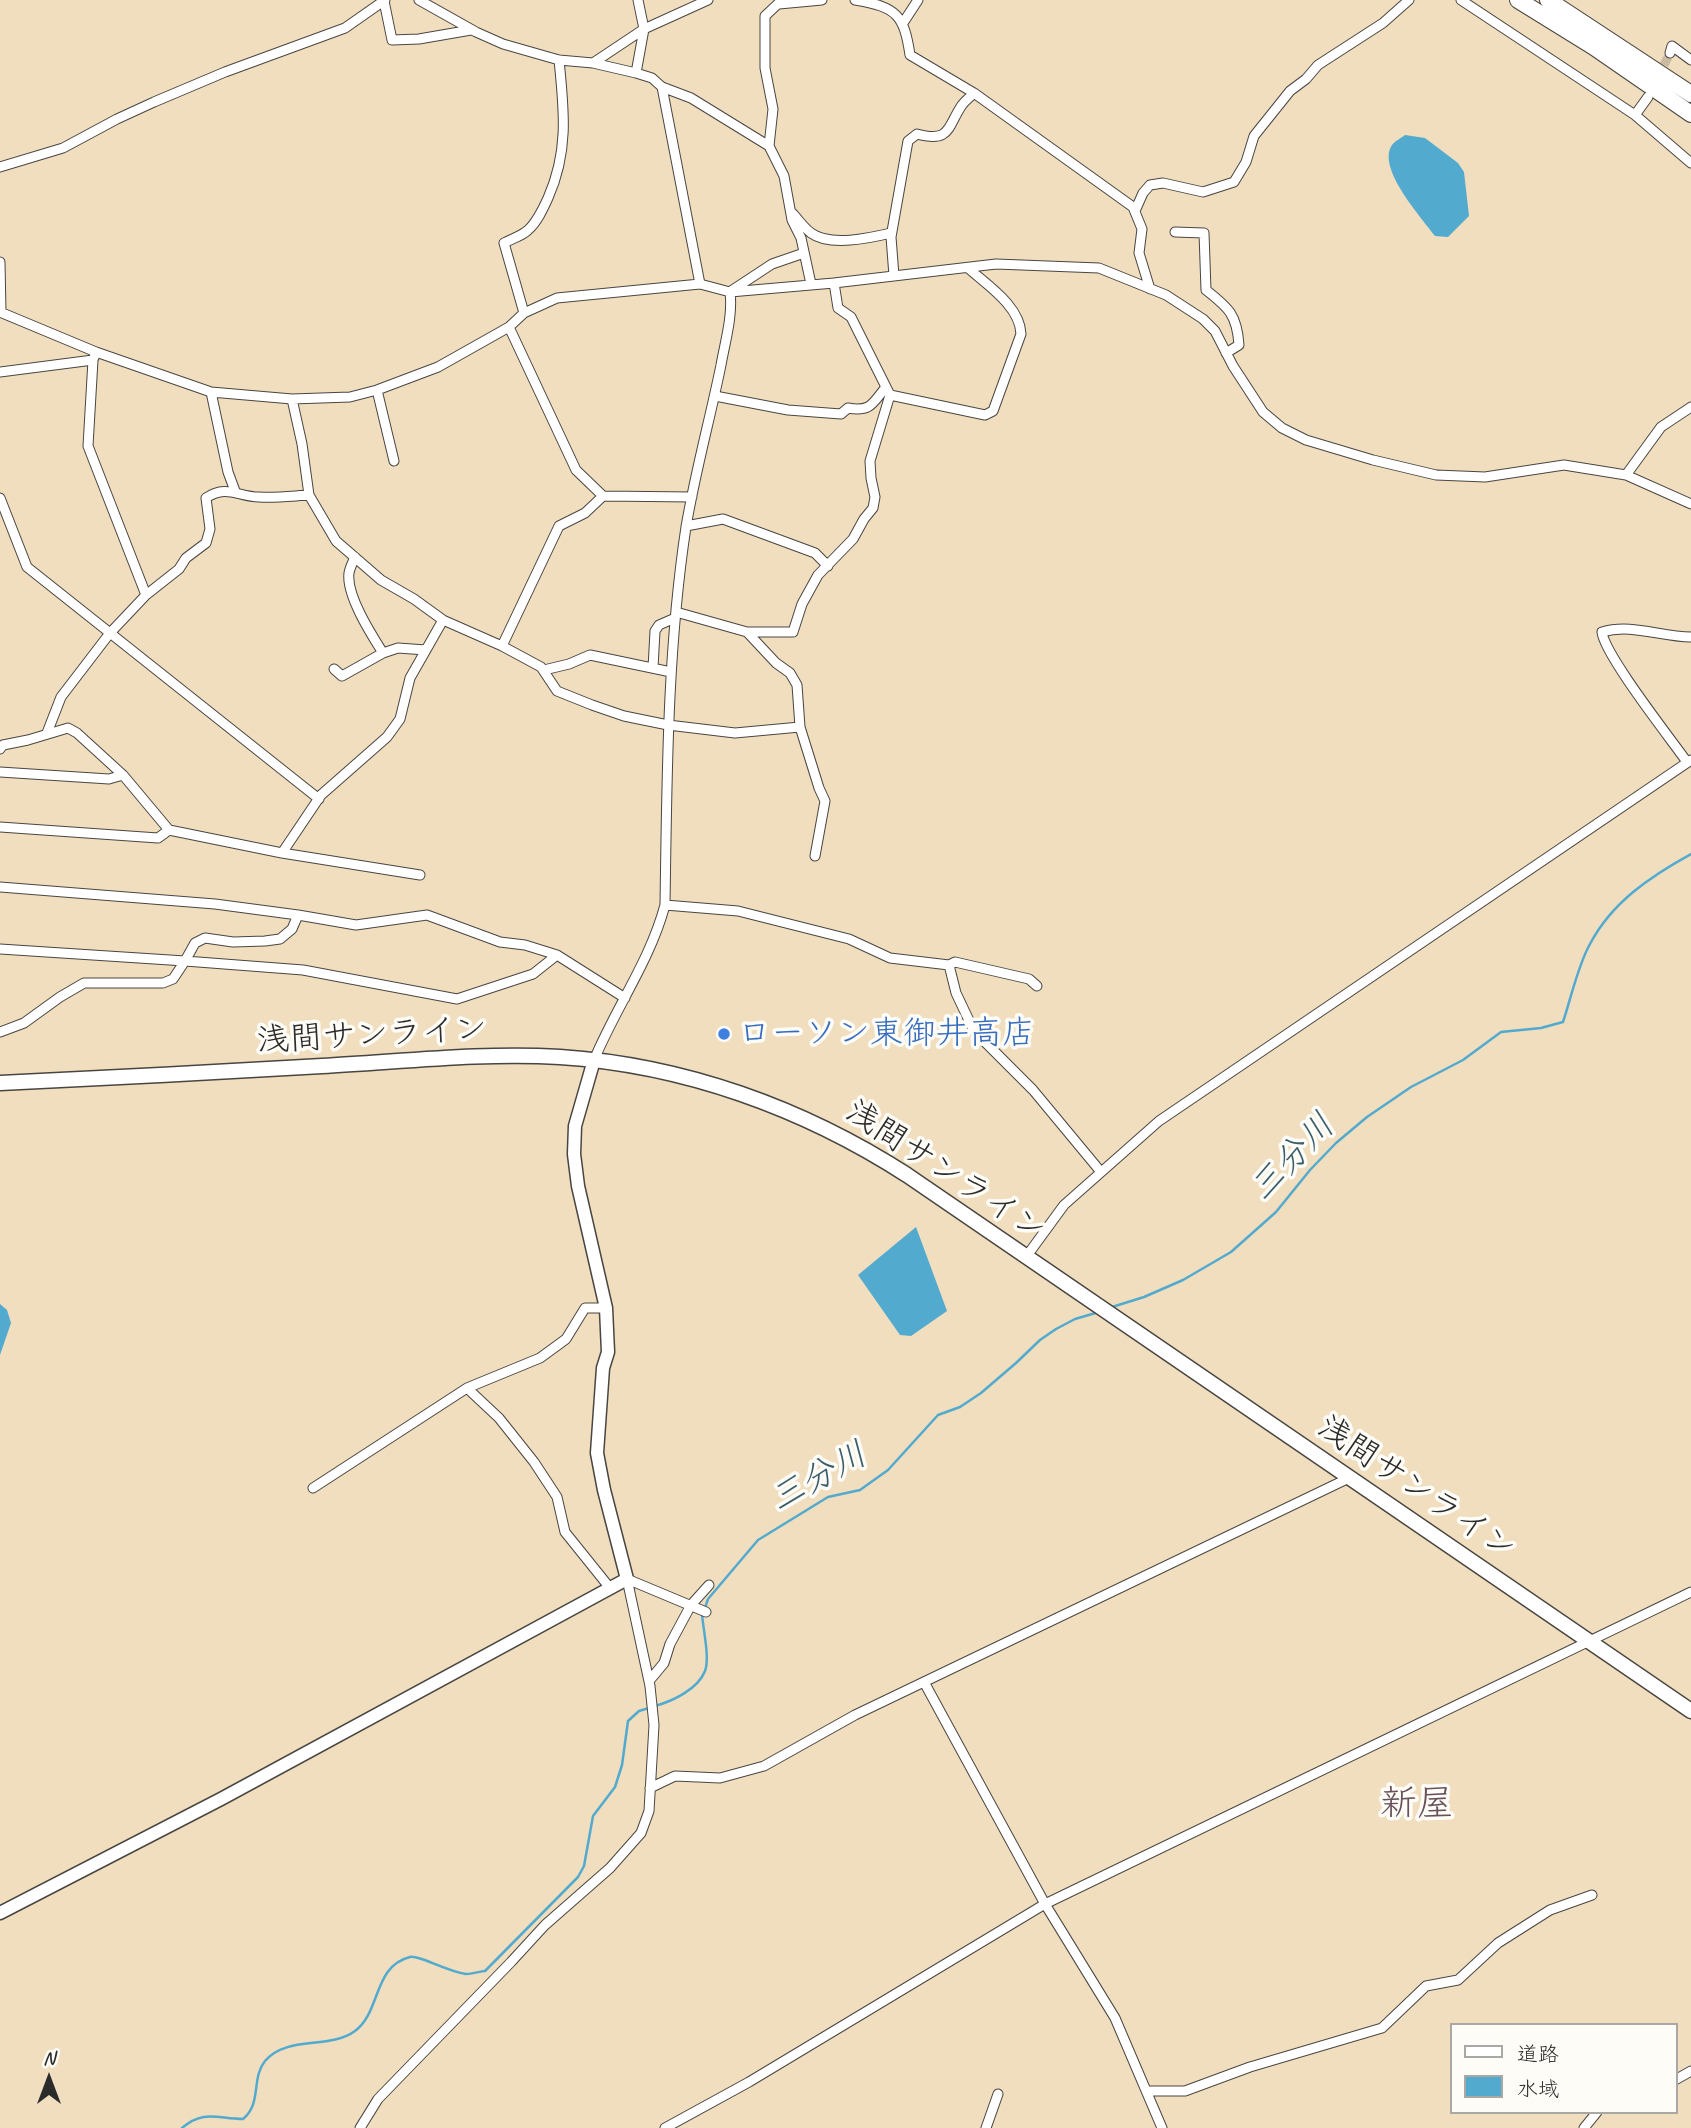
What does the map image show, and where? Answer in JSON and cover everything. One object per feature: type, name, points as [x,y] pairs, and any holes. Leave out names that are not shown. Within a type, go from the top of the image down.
[{"type":"highway","points":[[1518,0],[1594,47],[1691,114]]},
{"type":"highway","points":[[1548,0],[1691,94]]},
{"type":"main road","name":"浅間サンライン","points":[[0,1083],[483,1058],[558,1057],[594,1060],[721,1086],[808,1120],[889,1163],[1691,1712]]},
{"type":"street","points":[[0,167],[63,148],[117,118],[154,102],[225,72],[345,28],[384,0],[392,40],[419,39],[471,30]]},
{"type":"street","points":[[419,0],[471,30],[503,44],[559,60],[593,63],[652,78],[662,87],[691,98],[769,146],[784,176],[792,220],[801,237],[811,284]]},
{"type":"street","points":[[636,73],[645,29],[638,0]]},
{"type":"street","points":[[593,63],[645,29],[708,0]]},
{"type":"street","points":[[769,146],[773,109],[765,68],[765,16],[780,2],[822,0]]},
{"type":"street","points":[[855,0],[886,8],[906,27],[910,55],[974,93],[1069,160],[1135,211],[1142,229],[1139,253],[1150,289]]},
{"type":"street","points":[[903,23],[918,0]]},
{"type":"street","points":[[1135,211],[1150,185],[1163,183],[1203,192],[1234,183],[1246,162],[1254,136],[1290,91],[1318,65],[1383,23],[1409,0]]},
{"type":"street","points":[[1461,0],[1635,115],[1691,163]]},
{"type":"street","points":[[1671,53],[1672,46],[1691,60]]},
{"type":"street","points":[[524,313],[504,243],[528,230],[542,212],[555,182],[562,156],[565,120],[559,60]]},
{"type":"street","points":[[662,87],[701,284]]},
{"type":"street","points":[[894,276],[891,233],[908,141],[917,134],[941,137],[950,128],[962,104],[974,93]]},
{"type":"street","points":[[1635,115],[1648,97]]},
{"type":"street","points":[[790,211],[812,234],[828,240],[869,238],[891,233]]},
{"type":"street","points":[[1175,232],[1204,233],[1206,290],[1228,308],[1238,328],[1239,345],[1226,354]]},
{"type":"street","points":[[730,292],[772,264],[804,253]]},
{"type":"street","points":[[0,262],[0,312],[94,356],[212,392],[292,399],[350,397],[438,367],[509,327],[524,313],[557,298],[701,284],[730,292],[996,264],[1099,268],[1185,305],[1203,319],[1215,331],[1226,354],[1263,412],[1294,434],[1339,450],[1436,475],[1485,477],[1564,465],[1626,475],[1691,504]]},
{"type":"street","points":[[888,391],[985,415],[993,411],[1021,334],[1020,326],[1013,310],[968,268]]},
{"type":"street","points":[[653,668],[655,631],[659,625],[676,615],[747,632],[793,632],[802,604],[818,575],[853,539],[873,508],[875,497],[870,460],[888,391],[851,317],[838,308],[834,283]]},
{"type":"street","points":[[360,2128],[378,2099],[545,1925],[631,1846],[641,1833],[649,1811],[654,1725],[649,1681],[597,1453],[603,1368],[608,1352],[606,1308],[578,1186],[574,1154],[575,1126],[594,1060],[646,960],[665,905],[667,725],[676,615],[686,526],[715,396],[732,303],[730,292]]},
{"type":"street","points":[[509,327],[576,470],[603,496],[692,497]]},
{"type":"street","points":[[0,372],[94,356]]},
{"type":"street","points":[[94,356],[88,446],[145,595]]},
{"type":"street","points":[[377,390],[394,461]]},
{"type":"street","points":[[715,396],[788,410],[841,414],[848,408],[862,411],[888,391]]},
{"type":"street","points":[[212,392],[228,472],[235,491]]},
{"type":"street","points":[[292,399],[309,495],[336,541],[380,580],[414,599],[443,620],[502,646],[544,670],[557,691],[624,716],[667,725],[735,733],[800,727]]},
{"type":"street","points":[[1626,475],[1661,427],[1691,407]]},
{"type":"street","points":[[47,733],[61,697],[110,633],[145,595],[179,569],[186,558],[206,543],[210,529],[206,498],[216,492],[235,491],[257,497],[309,495]]},
{"type":"street","points":[[502,646],[559,526],[585,513],[603,496]]},
{"type":"street","points":[[0,498],[27,567],[319,799]]},
{"type":"street","points":[[686,526],[723,519],[815,553],[828,566]]},
{"type":"street","points":[[355,557],[349,571],[349,582],[366,626],[383,653]]},
{"type":"street","points":[[282,853],[319,799],[387,737],[400,719],[410,678],[443,620]]},
{"type":"street","points":[[1026,1257],[1065,1205],[1159,1121],[1689,761],[1615,660],[1602,638],[1602,632],[1616,627],[1671,637],[1691,637]]},
{"type":"street","points":[[747,632],[790,674],[797,685],[800,727],[825,801],[815,856]]},
{"type":"street","points":[[334,669],[342,676],[347,675],[383,653],[398,648],[426,650]]},
{"type":"street","points":[[544,670],[590,655],[671,672]]},
{"type":"street","points":[[0,749],[3,745],[68,728],[123,775],[169,830],[282,853],[419,874]]},
{"type":"street","points":[[0,772],[109,779],[123,775]]},
{"type":"street","points":[[0,827],[158,838],[169,830]]},
{"type":"street","points":[[0,887],[215,904],[356,925],[427,915],[500,942],[525,945],[557,955],[625,998]]},
{"type":"street","points":[[665,905],[750,913],[849,939],[890,958],[949,965],[955,962],[1029,979],[1037,986]]},
{"type":"street","points":[[0,1032],[24,1023],[84,983],[163,983],[173,979],[195,943],[205,938],[233,942],[280,939],[292,929],[298,915]]},
{"type":"street","points":[[0,948],[303,970],[457,999],[533,974],[557,955]]},
{"type":"street","points":[[949,965],[956,993],[974,1031],[1033,1090],[1101,1172]]},
{"type":"street","points":[[313,1488],[467,1388],[540,1358],[566,1339],[585,1308],[606,1308]]},
{"type":"street","points":[[467,1388],[499,1418],[534,1462],[557,1496],[565,1532],[610,1588]]},
{"type":"street","points":[[650,1788],[676,1776],[720,1778],[764,1766],[855,1715],[1349,1478]]},
{"type":"street","points":[[0,1913],[233,1792],[627,1579]]},
{"type":"street","points":[[627,1579],[706,1612]]},
{"type":"street","points":[[649,1681],[664,1663],[670,1644],[691,1605],[709,1585]]},
{"type":"street","points":[[664,2128],[748,2082],[1045,1903],[1691,1592]]},
{"type":"street","points":[[924,1682],[1045,1903],[1115,2018],[1162,2128]]},
{"type":"street","points":[[1146,2094],[1185,2091],[1250,2067],[1382,2028],[1426,1986],[1458,1980],[1498,1942],[1550,1910],[1592,1895]]},
{"type":"street","points":[[986,2128],[998,2094]]},
{"type":"street","points":[[1584,2128],[1595,2114]]},
{"type":"water","points":[[1405,135],[1425,138],[1458,163],[1464,172],[1469,216],[1448,237],[1435,236],[1395,179],[1389,155],[1392,145]]},
{"type":"water","points":[[916,1227],[947,1311],[911,1336],[900,1335],[858,1275]]},
{"type":"water","points":[[0,1304],[7,1310],[11,1323],[0,1355]]},
{"type":"waterway","name":"三分川","points":[[1112,1307],[1183,1280],[1231,1252],[1276,1212],[1336,1143],[1367,1117],[1411,1087],[1463,1060],[1501,1032],[1541,1028],[1563,1022],[1582,962],[1609,915],[1661,871],[1691,854]]},
{"type":"waterway","name":"三分川","points":[[705,1608],[708,1599],[758,1540],[828,1497],[860,1490],[888,1470],[938,1415],[960,1407],[981,1393],[1056,1329],[1075,1319],[1099,1312]]},
{"type":"waterway","name":"三分川","points":[[655,1706],[684,1693],[702,1677],[707,1651],[702,1614]]},
{"type":"waterway","name":"三分川","points":[[182,2128],[204,2117],[243,2119],[255,2099],[258,2075],[265,2061],[285,2048],[333,2040],[355,2031],[369,2013],[383,1979],[398,1962],[414,1957],[461,1973],[485,1971],[578,1877],[584,1866],[593,1816],[615,1787],[622,1765],[628,1721],[639,1711],[649,1708]]},
{"type":"tunnel","points":[[1658,77],[1670,53]]},
{"type":"place","name":"ローソン東御井高店","points":[[724,1034]]},
{"type":"district","name":"新屋","points":[[1417,1805]]}]
